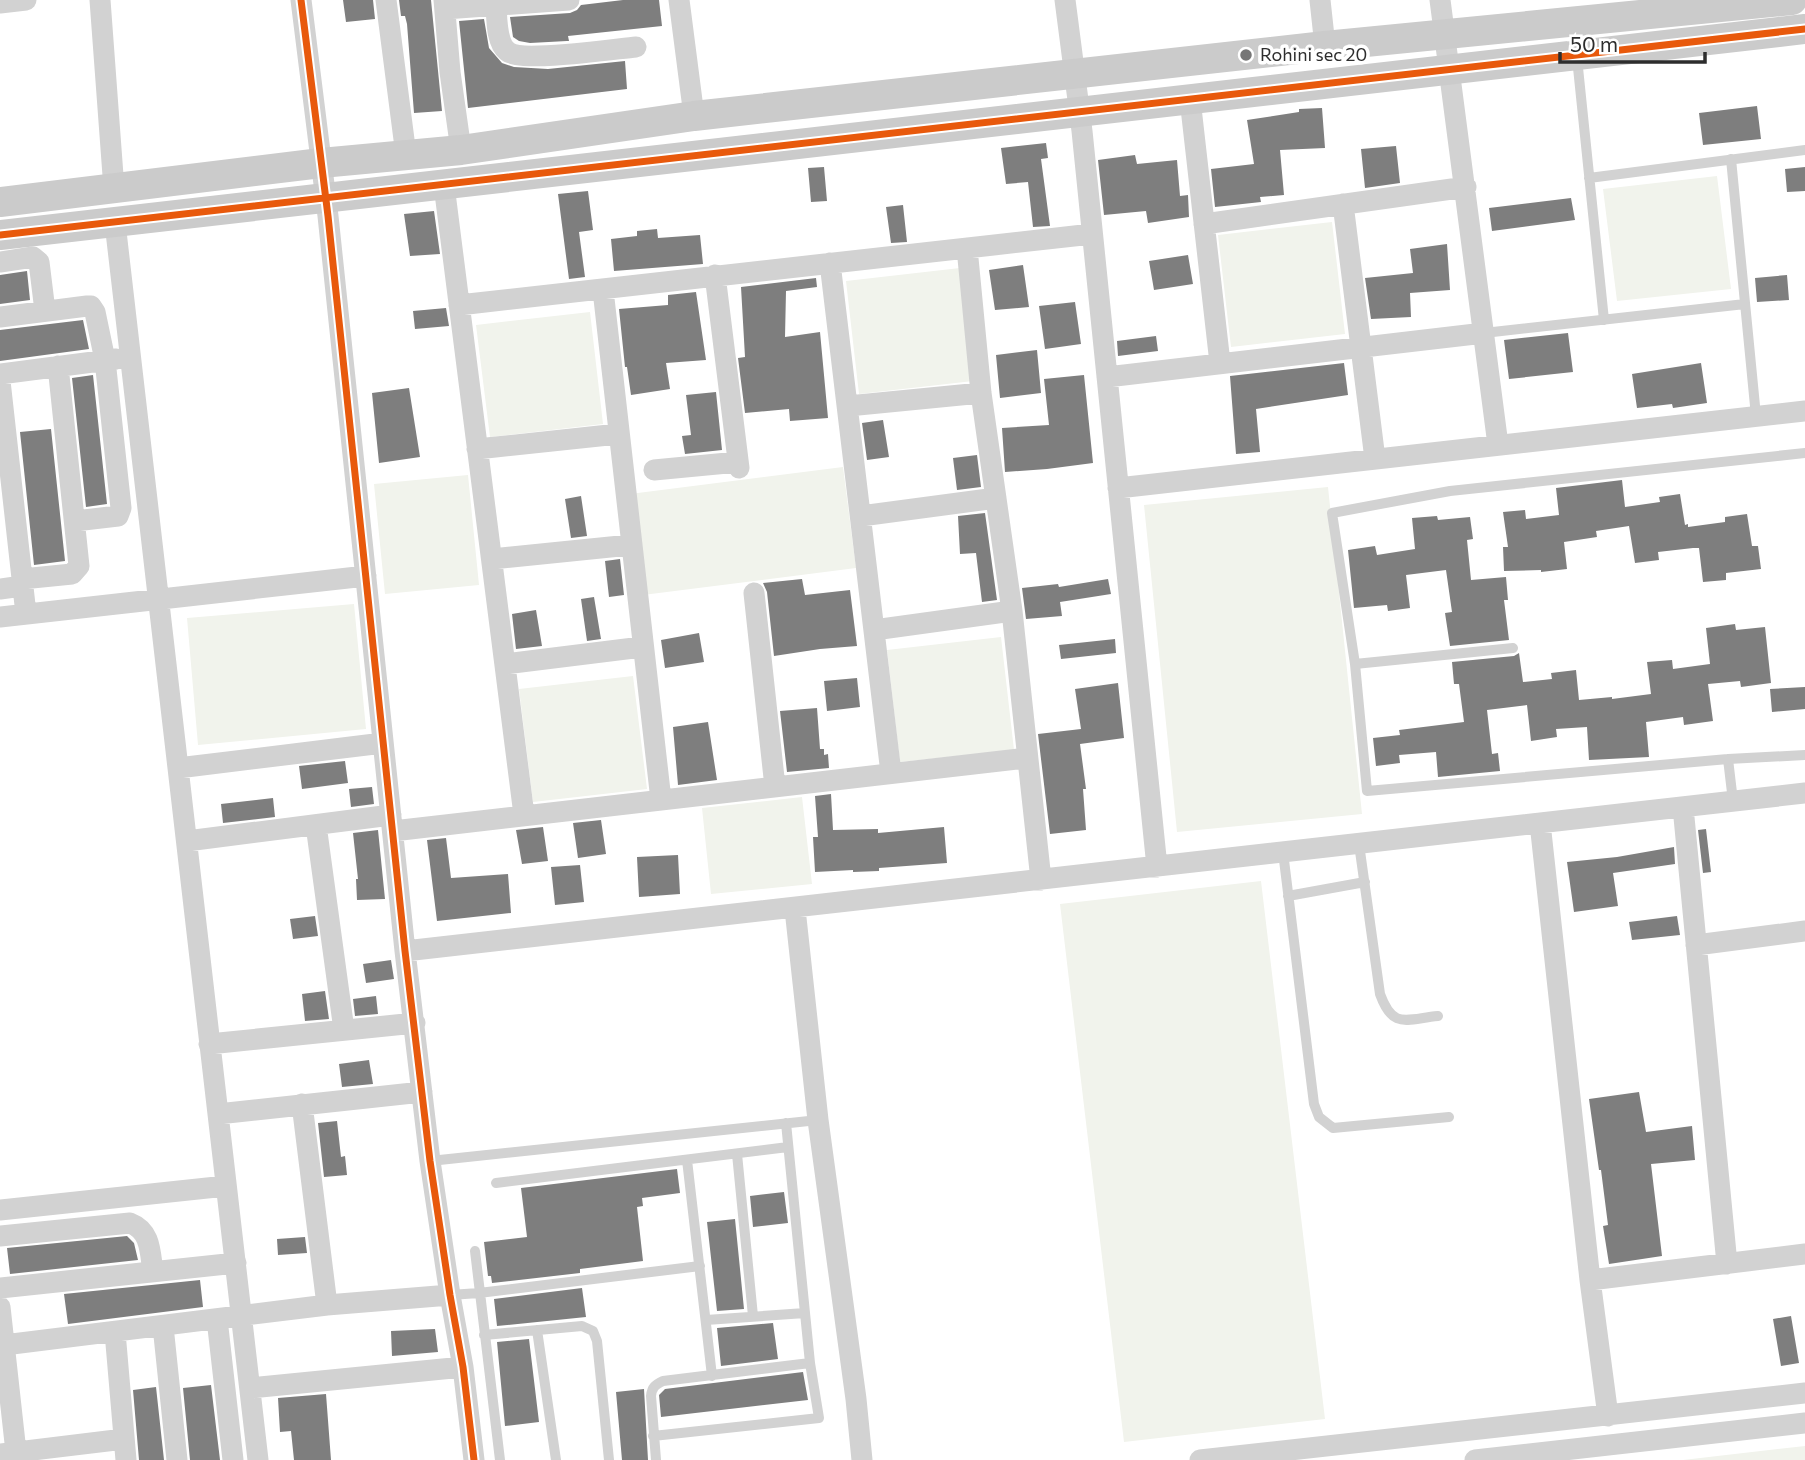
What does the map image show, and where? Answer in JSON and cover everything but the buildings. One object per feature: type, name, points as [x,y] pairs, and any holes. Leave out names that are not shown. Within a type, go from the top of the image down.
[{"type":"street","points":[[0,3],[26,0]]},
{"type":"street","points":[[100,0],[114,189]]},
{"type":"street","points":[[301,0],[326,199],[405,951],[430,1161],[463,1367],[474,1460]]},
{"type":"street","points":[[386,0],[406,155]]},
{"type":"street","points":[[461,150],[444,4],[496,5],[556,0]]},
{"type":"street","points":[[679,0],[694,116]]},
{"type":"street","points":[[1065,0],[1080,112],[1157,867]]},
{"type":"street","points":[[1320,0],[1325,46]]},
{"type":"street","points":[[1440,0],[1498,445]]},
{"type":"street","points":[[0,202],[321,163],[461,150],[694,116],[1708,4],[1792,0]]},
{"type":"street","points":[[496,5],[500,42],[505,50],[512,54],[531,57],[636,47]]},
{"type":"street","points":[[0,235],[1805,29]]},
{"type":"street","points":[[1190,99],[1220,363]]},
{"type":"street","points":[[444,185],[524,815]]},
{"type":"street","points":[[1204,224],[1466,187]]},
{"type":"street","points":[[1343,204],[1375,459]]},
{"type":"street","points":[[115,223],[258,1460]]},
{"type":"street","points":[[459,305],[1092,234]]},
{"type":"street","points":[[967,248],[981,394],[1012,611],[1041,880]]},
{"type":"street","points":[[0,261],[33,257],[36,259],[45,311]]},
{"type":"street","points":[[830,263],[891,773]]},
{"type":"street","points":[[654,470],[739,465],[715,275]]},
{"type":"street","points":[[603,290],[661,800]]},
{"type":"street","points":[[0,317],[87,306],[94,309],[105,360],[121,513],[118,516],[75,521]]},
{"type":"street","points":[[1107,377],[1484,333]]},
{"type":"street","points":[[0,373],[131,358]]},
{"type":"street","points":[[0,589],[72,574],[79,566],[58,366]]},
{"type":"street","points":[[0,381],[9,539],[22,583],[26,614]]},
{"type":"street","points":[[848,406],[981,394]]},
{"type":"street","points":[[1118,488],[1805,411]]},
{"type":"street","points":[[477,449],[618,434]]},
{"type":"street","points":[[861,516],[996,498]]},
{"type":"street","points":[[492,558],[630,545]]},
{"type":"street","points":[[0,617],[366,576]]},
{"type":"street","points":[[754,593],[775,787]]},
{"type":"street","points":[[874,630],[1012,611]]},
{"type":"street","points":[[505,664],[642,647]]},
{"type":"street","points":[[178,768],[383,743]]},
{"type":"street","points":[[187,841],[316,825],[524,815],[1027,758]]},
{"type":"street","points":[[405,951],[1805,793]]},
{"type":"street","points":[[1683,807],[1727,1264]]},
{"type":"street","points":[[1540,823],[1590,1280],[1608,1416]]},
{"type":"street","points":[[316,825],[344,1030]]},
{"type":"street","points":[[794,909],[862,1460]]},
{"type":"street","points":[[1696,945],[1805,931]]},
{"type":"street","points":[[209,1044],[415,1023]]},
{"type":"street","points":[[218,1114],[422,1092]]},
{"type":"street","points":[[302,1104],[327,1305]]},
{"type":"street","points":[[0,1210],[226,1186]]},
{"type":"street","points":[[0,1236],[130,1223],[145,1234],[153,1272]]},
{"type":"street","points":[[1590,1280],[1805,1254]]},
{"type":"street","points":[[0,1288],[236,1263]]},
{"type":"street","points":[[4,1345],[327,1305],[450,1295]]},
{"type":"street","points":[[0,1307],[8,1453],[125,1450],[115,1332]]},
{"type":"street","points":[[217,1319],[233,1460]]},
{"type":"street","points":[[163,1326],[177,1460]]},
{"type":"street","points":[[250,1388],[463,1367]]},
{"type":"street","points":[[1200,1460],[1805,1393]]},
{"type":"street","points":[[1475,1460],[1805,1423]]},
{"type":"lane","points":[[1577,55],[1604,320]]},
{"type":"lane","points":[[1589,177],[1805,150]]},
{"type":"lane","points":[[1731,159],[1756,416]]},
{"type":"lane","points":[[1484,333],[1745,304]]},
{"type":"lane","points":[[1805,453],[1450,491],[1332,513],[1355,664],[1367,791],[1728,759],[1805,755]]},
{"type":"lane","points":[[1355,664],[1513,648]]},
{"type":"lane","points":[[1728,759],[1733,801]]},
{"type":"lane","points":[[1359,844],[1380,994],[1387,1013],[1399,1020],[1438,1016]]},
{"type":"lane","points":[[1283,852],[1314,1104],[1319,1117],[1333,1128],[1449,1117]]},
{"type":"lane","points":[[1288,896],[1364,882]]},
{"type":"lane","points":[[430,1161],[818,1120]]},
{"type":"lane","points":[[653,1436],[819,1419],[810,1363],[786,1124]]},
{"type":"lane","points":[[496,1183],[788,1147]]},
{"type":"lane","points":[[737,1154],[753,1316]]},
{"type":"lane","points":[[687,1160],[712,1376]]},
{"type":"lane","points":[[475,1251],[500,1460]]},
{"type":"lane","points":[[450,1295],[700,1266]]},
{"type":"lane","points":[[706,1320],[805,1313]]},
{"type":"lane","points":[[484,1335],[582,1326],[593,1331],[597,1341],[610,1460]]},
{"type":"lane","points":[[537,1331],[556,1460]]},
{"type":"lane","points":[[656,1460],[651,1396],[652,1388],[663,1381],[810,1363]]},
{"type":"shaded area","points":[[1717,176],[1731,289],[1617,301],[1603,189]]},
{"type":"shaded area","points":[[1332,222],[1345,334],[1231,347],[1218,235]]},
{"type":"shaded area","points":[[960,268],[973,381],[859,394],[846,281]]},
{"type":"shaded area","points":[[590,312],[603,424],[490,437],[476,325]]},
{"type":"shaded area","points":[[843,467],[856,568],[635,596],[622,495]]},
{"type":"shaded area","points":[[468,475],[479,585],[385,594],[374,484]]},
{"type":"shaded area","points":[[1328,487],[1362,814],[1177,832],[1144,505]]},
{"type":"shaded area","points":[[354,604],[366,729],[198,745],[187,618]]},
{"type":"shaded area","points":[[1001,637],[1014,750],[900,762],[887,650]]},
{"type":"shaded area","points":[[633,676],[647,789],[533,802],[519,689]]},
{"type":"shaded area","points":[[802,797],[812,884],[711,894],[702,808]]},
{"type":"shaded area","points":[[1261,881],[1325,1419],[1124,1442],[1060,904]]},
{"type":"shaded area","points":[[1805,1446],[1805,1460],[1683,1460]]},
{"type":"cycle path","points":[[301,0],[328,216],[405,951],[430,1161],[463,1367],[474,1460]]},
{"type":"cycle path","points":[[0,235],[1805,29]]},
{"type":"place","name":"Rohini sec 20","points":[[1246,55]]}]
